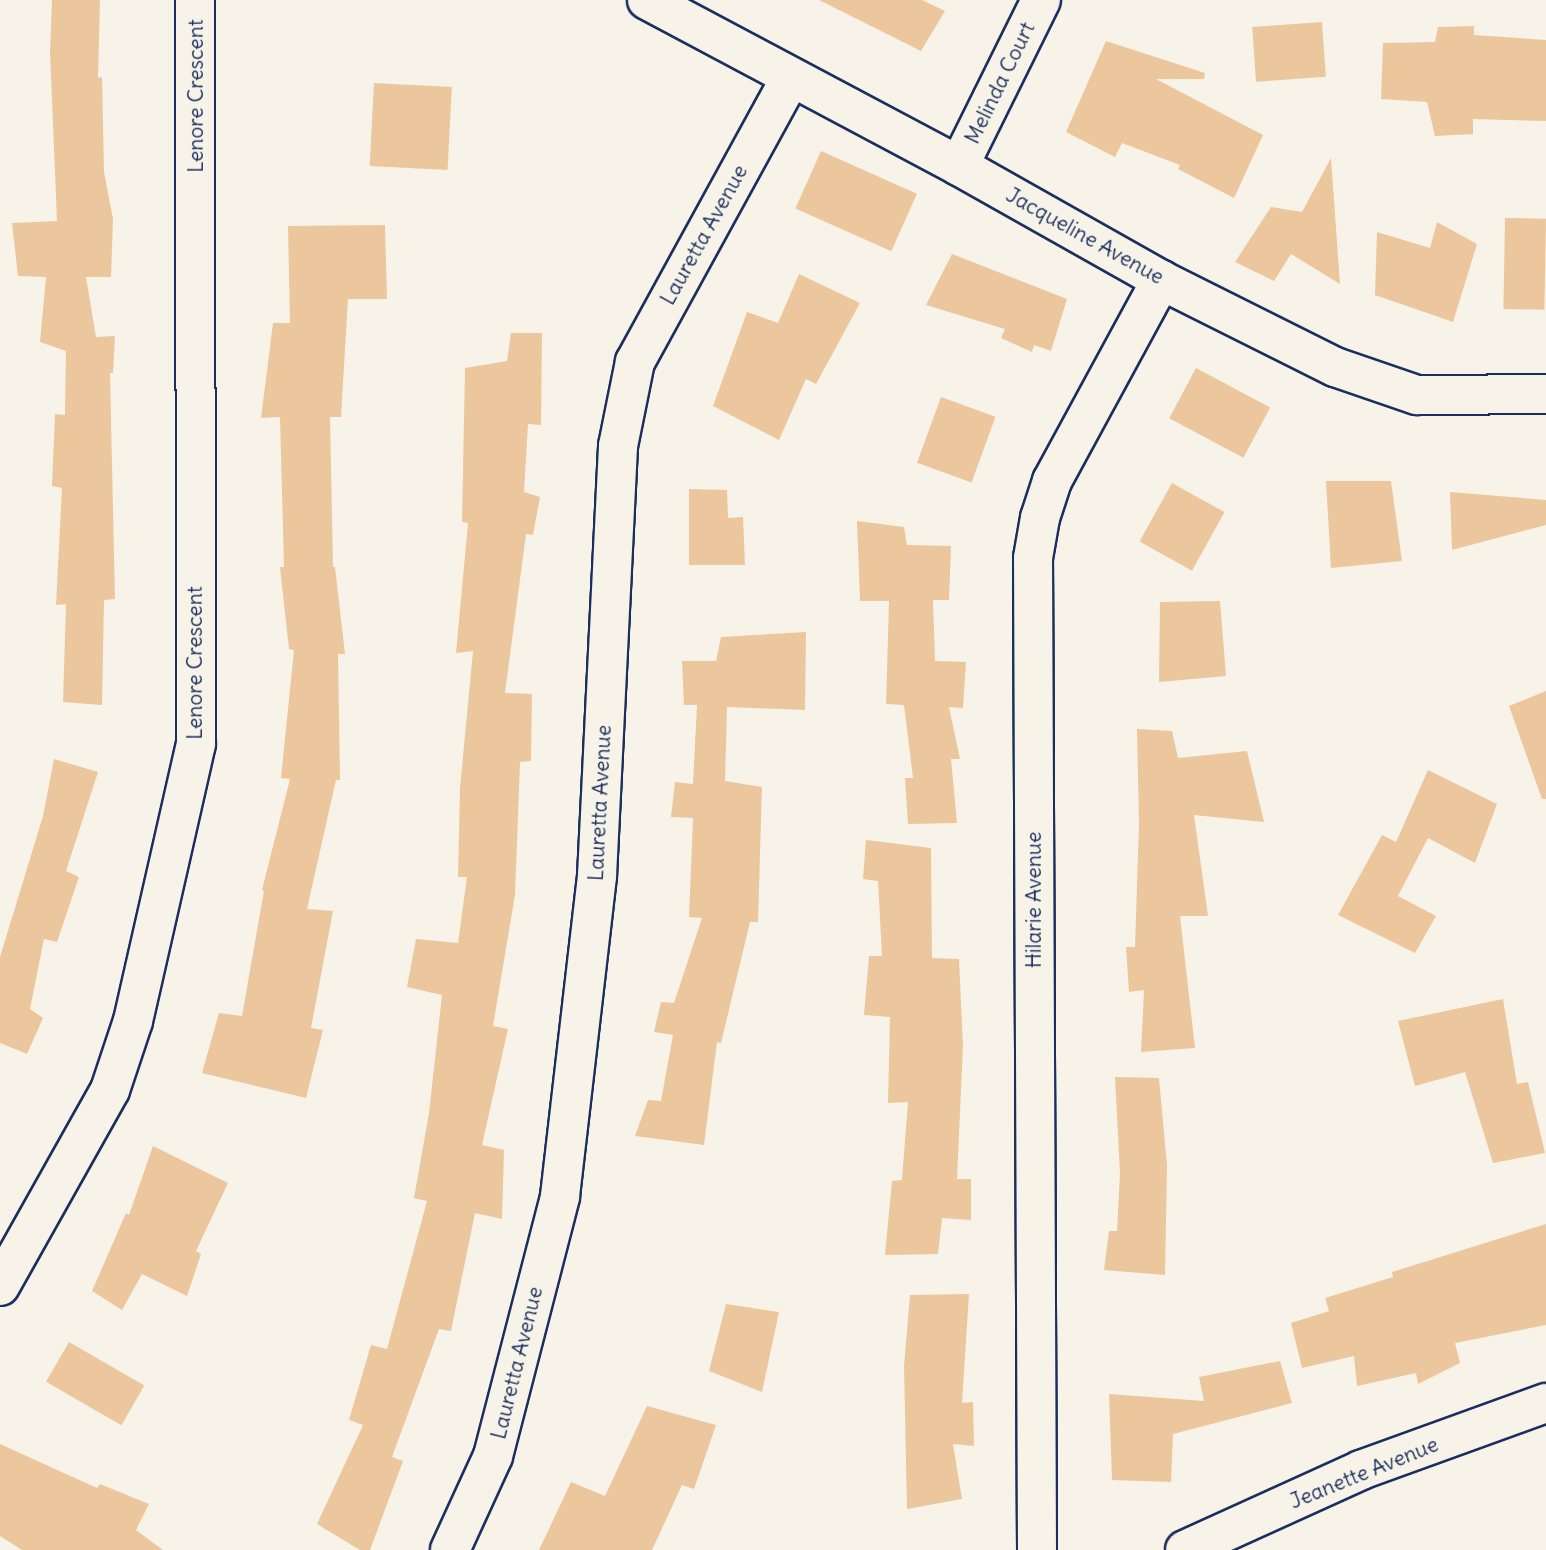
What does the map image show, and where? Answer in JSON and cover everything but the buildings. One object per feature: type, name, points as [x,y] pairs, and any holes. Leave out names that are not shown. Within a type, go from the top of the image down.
[{"type":"street","name":"Lenore Crescent","points":[[0,1286],[110,1090],[133,1021],[196,744],[195,0]]},
{"type":"street","name":"Jacqueline Avenue","points":[[647,0],[790,79],[959,166],[1161,279],[1335,367],[1417,395],[1546,394]]},
{"type":"street","name":"Melinda Court","points":[[959,166],[1041,0]]},
{"type":"street","name":"Lauretta Avenue","points":[[450,1550],[493,1456],[560,1196],[597,876],[618,446],[635,362],[790,79]]},
{"type":"street","name":"Hilarie Avenue","points":[[1037,1550],[1033,558],[1040,518],[1052,481],[1161,279]]},
{"type":"street","name":"Jeanette Avenue","points":[[1185,1550],[1361,1471],[1546,1402]]}]
